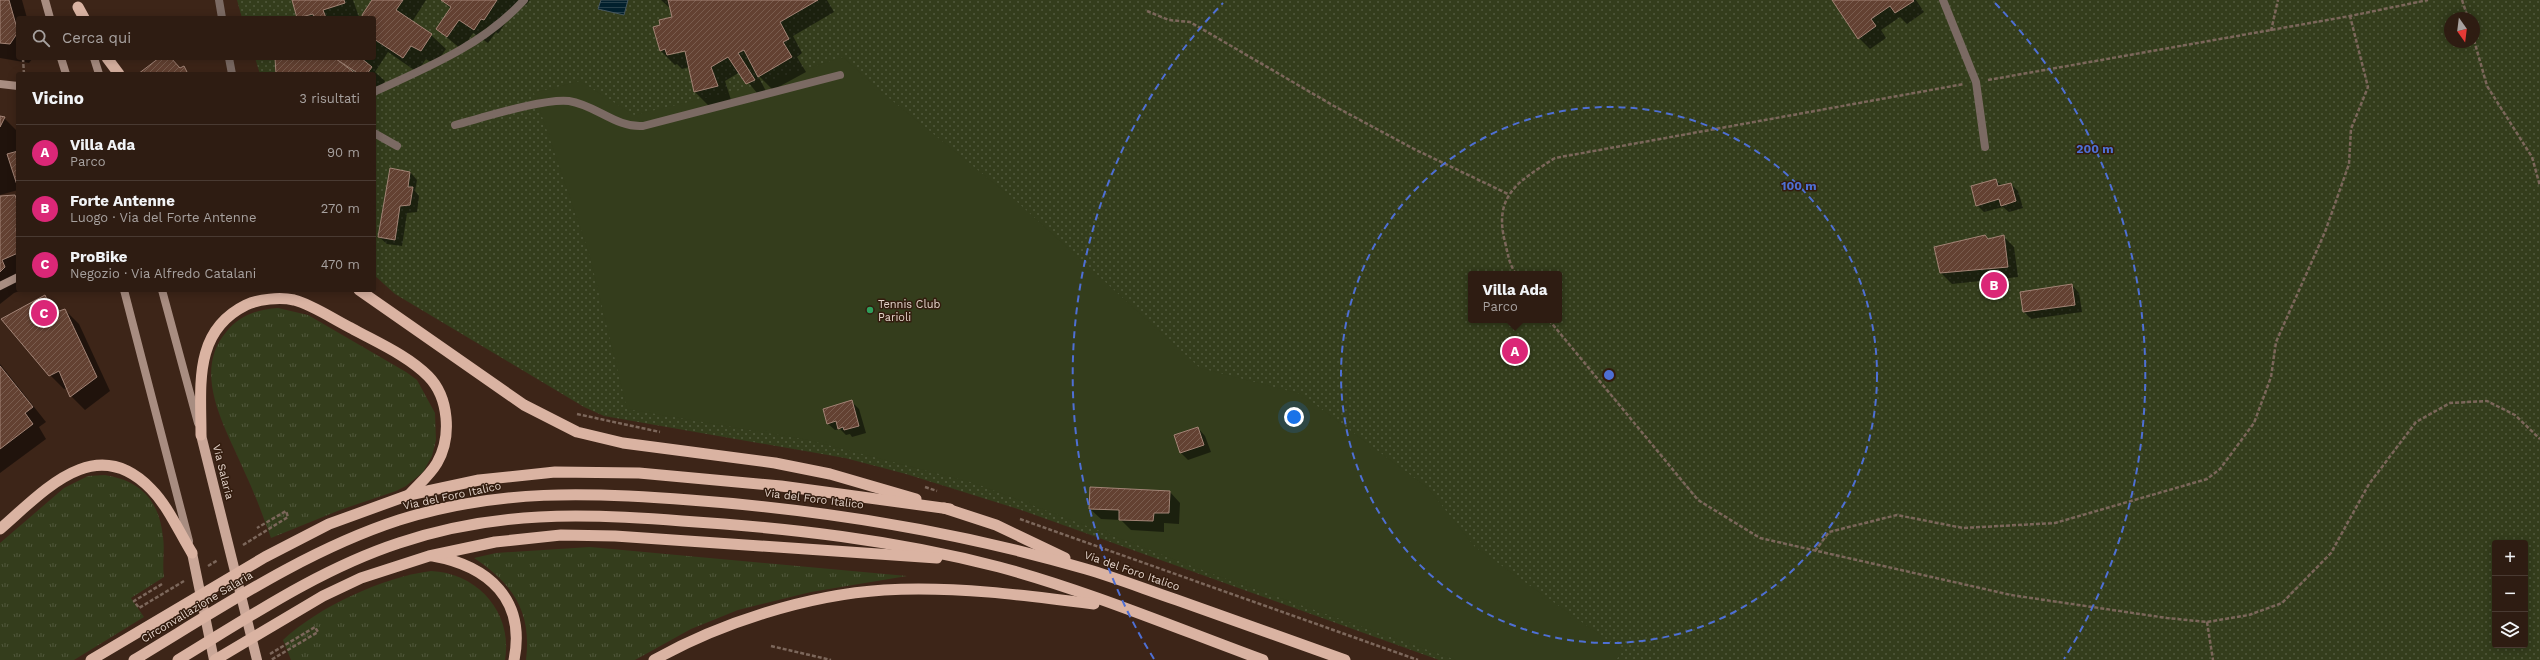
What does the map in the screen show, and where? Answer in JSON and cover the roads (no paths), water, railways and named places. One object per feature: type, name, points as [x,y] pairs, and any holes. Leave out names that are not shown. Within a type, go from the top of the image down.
[{"type":"highway","points":[[76,4],[81,16]]},
{"type":"highway","points":[[108,60],[118,72]]},
{"type":"highway","points":[[362,292],[524,405],[578,432],[623,442],[720,454],[803,469],[867,484],[950,509],[996,525],[1090,570]]},
{"type":"highway","points":[[201,435],[202,367],[207,347],[216,329],[229,315],[250,304],[271,300],[293,300],[406,359],[428,376],[435,385],[445,412],[444,445],[436,465],[409,495]]},
{"type":"highway","points":[[0,530],[65,474],[81,468],[102,465],[125,470],[151,489],[192,552]]},
{"type":"highway","points":[[90,660],[264,557],[329,524],[409,495],[498,477],[592,471],[781,486],[950,509]]},
{"type":"highway","name":"Via del Foro Italico","points":[[273,577],[328,548],[402,519],[495,498],[561,494],[677,499],[836,514],[937,531],[1090,570],[1345,660]]},
{"type":"highway","points":[[178,660],[280,599],[345,564],[399,543],[476,523],[535,516],[587,514],[824,533],[900,545],[972,561],[1020,574],[1263,660]]},
{"type":"highway","points":[[215,660],[338,588],[386,569],[429,556],[495,542],[560,535],[671,538],[972,561]]},
{"type":"highway","points":[[429,556],[471,567],[497,586],[506,600],[514,621],[517,640],[514,660]]},
{"type":"highway","name":"Circonvallazione Salaria","points":[[134,660],[273,577]]},
{"type":"highway","points":[[654,660],[689,642],[733,625],[793,606],[861,593],[923,589],[984,591],[1116,607]]},
{"type":"main road","points":[[45,0],[49,16]]},
{"type":"main road","points":[[62,60],[65,72]]},
{"type":"main road","points":[[95,60],[98,72]]},
{"type":"main road","points":[[0,84],[16,86]]},
{"type":"main road","points":[[0,286],[16,278]]},
{"type":"main road","points":[[125,292],[192,552],[215,660]]},
{"type":"main road","name":"Via Salaria","points":[[163,292],[261,658]]},
{"type":"street","points":[[219,0],[222,16]]},
{"type":"street","points":[[376,91],[468,46],[501,22],[524,0]]},
{"type":"street","points":[[1943,0],[1976,82],[1986,147]]},
{"type":"street","points":[[229,60],[232,72]]},
{"type":"street","points":[[455,125],[559,100],[581,104],[624,124],[643,126],[840,75]]},
{"type":"street","points":[[376,134],[397,146]]},
{"type":"water","points":[[601,0],[628,0],[624,15],[598,9]]},
{"type":"place","name":"Forte Antenne","points":[[1994,285]]},
{"type":"place","name":"Tennis Club Parioli","points":[[870,310]]},
{"type":"place","name":"ProBike","points":[[44,313]]},
{"type":"place","name":"Villa Ada","points":[[1515,351]]}]
